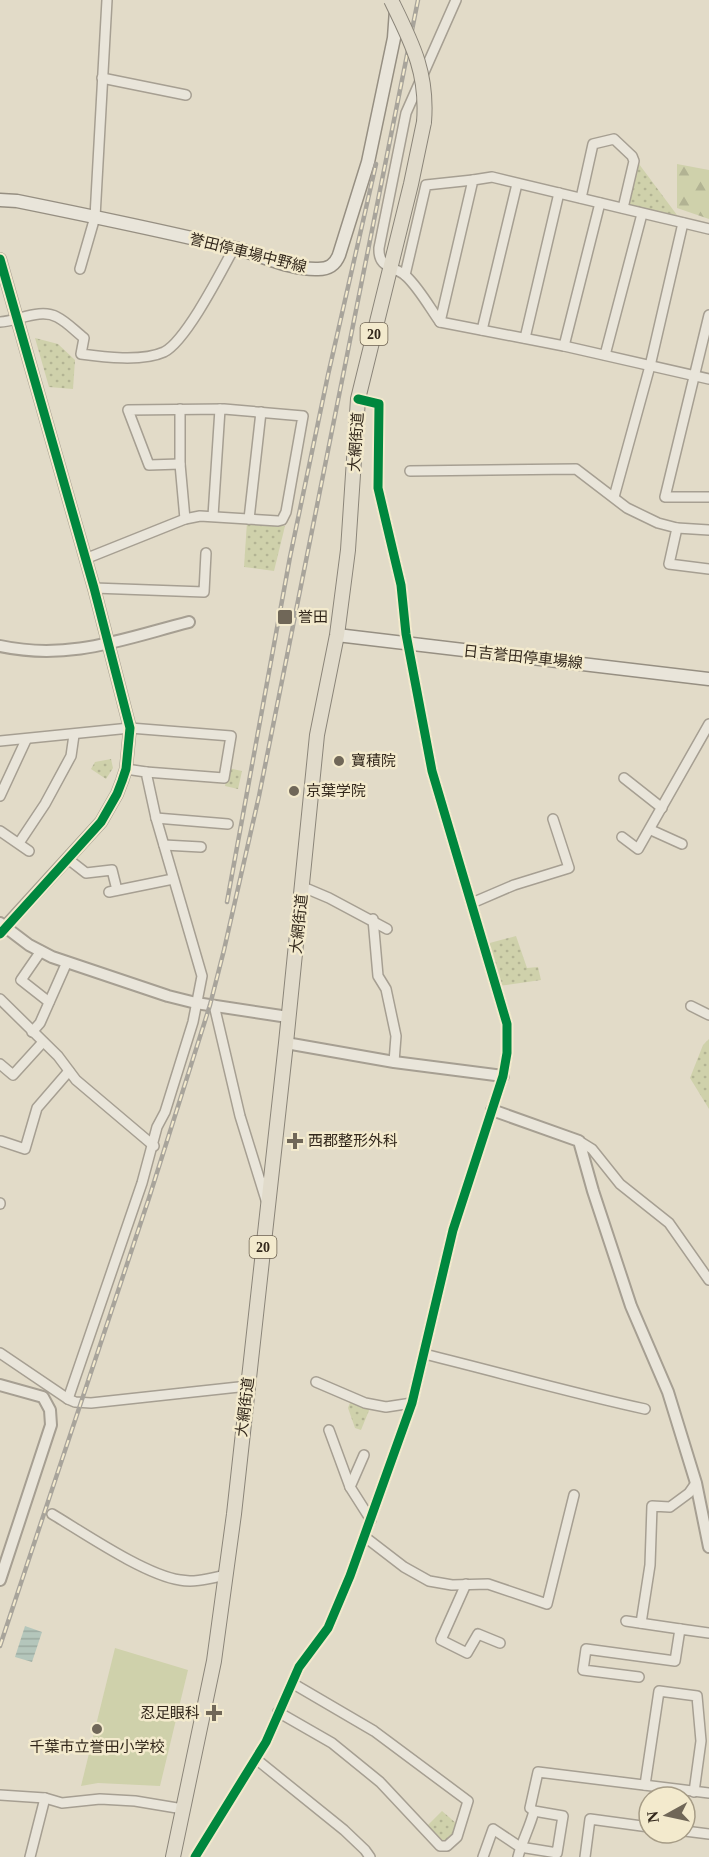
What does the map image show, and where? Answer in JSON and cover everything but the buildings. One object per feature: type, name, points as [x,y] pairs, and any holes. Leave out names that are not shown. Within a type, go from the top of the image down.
[{"type":"main road","name":"大網街道","points":[[173,1857],[214,1660],[226,1575],[303,887],[317,735],[337,635],[348,550],[358,399],[424,122],[425,91],[420,64],[416,50],[391,0]]},
{"type":"main road","name":"誉田停車場中野線","points":[[0,200],[17,201],[234,248],[303,268],[324,269],[336,263],[368,162],[394,38],[396,0]]},
{"type":"main road","name":"日吉誉田停車場線","points":[[337,635],[709,679]]},
{"type":"street","points":[[80,269],[95,218],[106,0]]},
{"type":"street","points":[[456,0],[406,113],[379,249],[381,259],[390,269],[405,275],[440,322],[564,346],[709,379]]},
{"type":"street","points":[[102,78],[186,95]]},
{"type":"street","points":[[581,198],[594,144],[614,140],[632,156],[634,161],[623,208]]},
{"type":"street","points":[[405,275],[426,185],[492,177],[709,229]]},
{"type":"street","points":[[440,322],[473,180]]},
{"type":"street","points":[[482,330],[517,184]]},
{"type":"street","points":[[525,338],[559,193]]},
{"type":"street","points":[[564,346],[600,203]]},
{"type":"street","points":[[605,355],[642,214]]},
{"type":"street","points":[[614,497],[650,366],[683,222]]},
{"type":"street","points":[[0,322],[39,314],[55,316],[84,338],[81,354],[106,357],[143,356],[164,352],[183,335],[234,248]]},
{"type":"street","points":[[0,259],[94,588],[130,728],[126,769],[110,808],[101,822],[68,859],[2,928],[41,951],[66,962],[168,996],[196,1003],[288,1017]]},
{"type":"street","points":[[709,315],[665,497],[709,497]]},
{"type":"street","points":[[195,1857],[266,1742],[299,1667],[328,1628],[365,1537],[412,1403],[453,1230],[503,1076],[507,1053],[507,1024],[432,771],[409,644],[401,585],[378,488],[379,404],[358,399]]},
{"type":"street","points":[[180,409],[180,464],[185,519]]},
{"type":"street","points":[[85,559],[185,519],[200,516],[282,520],[286,512],[303,416],[220,409],[128,410],[149,465],[180,464]]},
{"type":"street","points":[[213,516],[220,409]]},
{"type":"street","points":[[249,519],[261,412]]},
{"type":"street","points":[[411,471],[576,469],[627,508],[643,516],[678,528],[709,530]]},
{"type":"street","points":[[678,528],[669,564],[709,569]]},
{"type":"street","points":[[94,588],[204,592],[206,553]]},
{"type":"street","points":[[0,646],[41,652],[84,649],[189,622]]},
{"type":"street","points":[[622,837],[638,849],[651,830],[709,724]]},
{"type":"street","points":[[0,741],[130,728],[231,736],[224,778],[126,769]]},
{"type":"street","points":[[19,843],[45,804],[71,756],[74,735]]},
{"type":"street","points":[[0,795],[26,740]]},
{"type":"street","points":[[68,1399],[153,1146],[157,1128],[165,1112],[193,1022],[202,976],[156,818],[146,772]]},
{"type":"street","points":[[624,778],[662,808]]},
{"type":"street","points":[[156,818],[228,824]]},
{"type":"street","points":[[472,903],[514,885],[569,868],[553,819]]},
{"type":"street","points":[[651,830],[682,844]]},
{"type":"street","points":[[0,831],[29,851]]},
{"type":"street","points":[[164,845],[201,847]]},
{"type":"street","points":[[68,859],[86,873],[112,870],[113,891],[173,879]]},
{"type":"street","points":[[303,887],[387,929]]},
{"type":"street","points":[[372,920],[378,976],[386,988],[396,1036],[393,1062]]},
{"type":"street","points":[[41,951],[21,980],[49,1002]]},
{"type":"street","points":[[32,1032],[40,1023],[54,995],[66,962]]},
{"type":"street","points":[[0,999],[43,1042],[76,1080],[153,1146]]},
{"type":"street","points":[[214,1005],[240,1116],[267,1202]]},
{"type":"street","points":[[691,1006],[709,1015]]},
{"type":"street","points":[[0,1064],[13,1075],[43,1042]]},
{"type":"street","points":[[286,1043],[393,1062],[503,1076]]},
{"type":"street","points":[[0,1142],[24,1149],[37,1108],[69,1071]]},
{"type":"street","points":[[492,1110],[579,1141],[592,1149],[620,1184],[669,1223],[709,1280]]},
{"type":"street","points":[[579,1141],[631,1306],[668,1392],[706,1515],[709,1546]]},
{"type":"street","points":[[0,1353],[75,1402],[91,1403],[248,1386]]},
{"type":"street","points":[[424,1354],[645,1409]]},
{"type":"street","points":[[316,1382],[365,1403],[386,1407],[412,1403]]},
{"type":"street","points":[[0,1385],[43,1397],[50,1410],[51,1425],[0,1580]]},
{"type":"street","points":[[328,1430],[350,1486],[371,1520]]},
{"type":"street","points":[[350,1486],[364,1455]]},
{"type":"street","points":[[641,1623],[650,1565],[652,1506],[670,1507],[689,1493],[696,1483]]},
{"type":"street","points":[[365,1537],[421,1577],[443,1584],[488,1584],[547,1604],[574,1496]]},
{"type":"street","points":[[52,1514],[165,1577],[189,1581],[226,1575]]},
{"type":"street","points":[[466,1584],[441,1640],[467,1653],[478,1634],[500,1643]]},
{"type":"street","points":[[626,1622],[709,1633]]},
{"type":"street","points":[[639,1677],[583,1670],[586,1649],[675,1661],[680,1629]]},
{"type":"street","points":[[614,1674],[616,1653]]},
{"type":"street","points":[[278,1712],[332,1743],[380,1782],[440,1846],[447,1846],[457,1837],[468,1801],[374,1731],[292,1683]]},
{"type":"street","points":[[483,1857],[493,1829],[519,1852],[557,1853],[563,1816],[534,1811],[530,1808],[538,1772],[645,1785],[659,1691],[697,1696],[701,1741],[695,1785]]},
{"type":"street","points":[[256,1759],[344,1830],[370,1857]]},
{"type":"street","points":[[0,1795],[45,1798],[62,1803],[100,1799],[135,1801],[183,1809]]},
{"type":"street","points":[[30,1857],[45,1798]]},
{"type":"street","points":[[519,1852],[529,1831],[534,1811]]},
{"type":"street","points":[[585,1857],[590,1819],[637,1825]]},
{"type":"green space","points":[[636,160],[677,215],[629,207],[626,203]]},
{"type":"green space","points":[[677,164],[709,170],[709,219],[677,208]]},
{"type":"green space","points":[[35,338],[58,344],[75,360],[73,389],[49,387]]},
{"type":"green space","points":[[247,522],[285,526],[274,571],[244,567]]},
{"type":"green space","points":[[111,759],[113,768],[106,779],[91,769],[95,762]]},
{"type":"green space","points":[[228,768],[242,771],[238,789],[225,786]]},
{"type":"green space","points":[[516,936],[527,968],[538,967],[541,980],[499,986],[486,944]]},
{"type":"green space","points":[[709,1039],[709,1109],[690,1078],[703,1045]]},
{"type":"green space","points":[[351,1400],[370,1408],[361,1430],[355,1428],[348,1408]]},
{"type":"green space","points":[[115,1648],[188,1670],[160,1786],[98,1783],[81,1786]]},
{"type":"green space","points":[[442,1811],[457,1824],[450,1839],[441,1843],[427,1826]]},
{"type":"shaded area","points":[[25,1626],[42,1632],[32,1662],[15,1657]]},
{"type":"railway","points":[[0,1646],[149,1198],[210,1005],[224,950],[259,796],[418,0]]},
{"type":"railway","points":[[227,902],[290,557],[376,164]]},
{"type":"cycle path","points":[[0,259],[94,588],[130,728],[126,769],[117,794],[101,822],[0,934]]},
{"type":"cycle path","points":[[195,1857],[266,1742],[299,1667],[328,1628],[350,1576],[412,1403],[453,1230],[503,1076],[507,1053],[507,1024],[432,771],[406,634],[401,585],[378,488],[379,404],[358,399]]},
{"type":"place","name":"誉田","points":[[285,617]]},
{"type":"place","name":"寶積院","points":[[339,761]]},
{"type":"place","name":"京葉学院","points":[[294,791]]},
{"type":"place","name":"西郡整形外科","points":[[295,1141]]},
{"type":"place","name":"忍足眼科","points":[[214,1713]]},
{"type":"place","name":"千葉市立誉田小学校","points":[[97,1729]]}]
